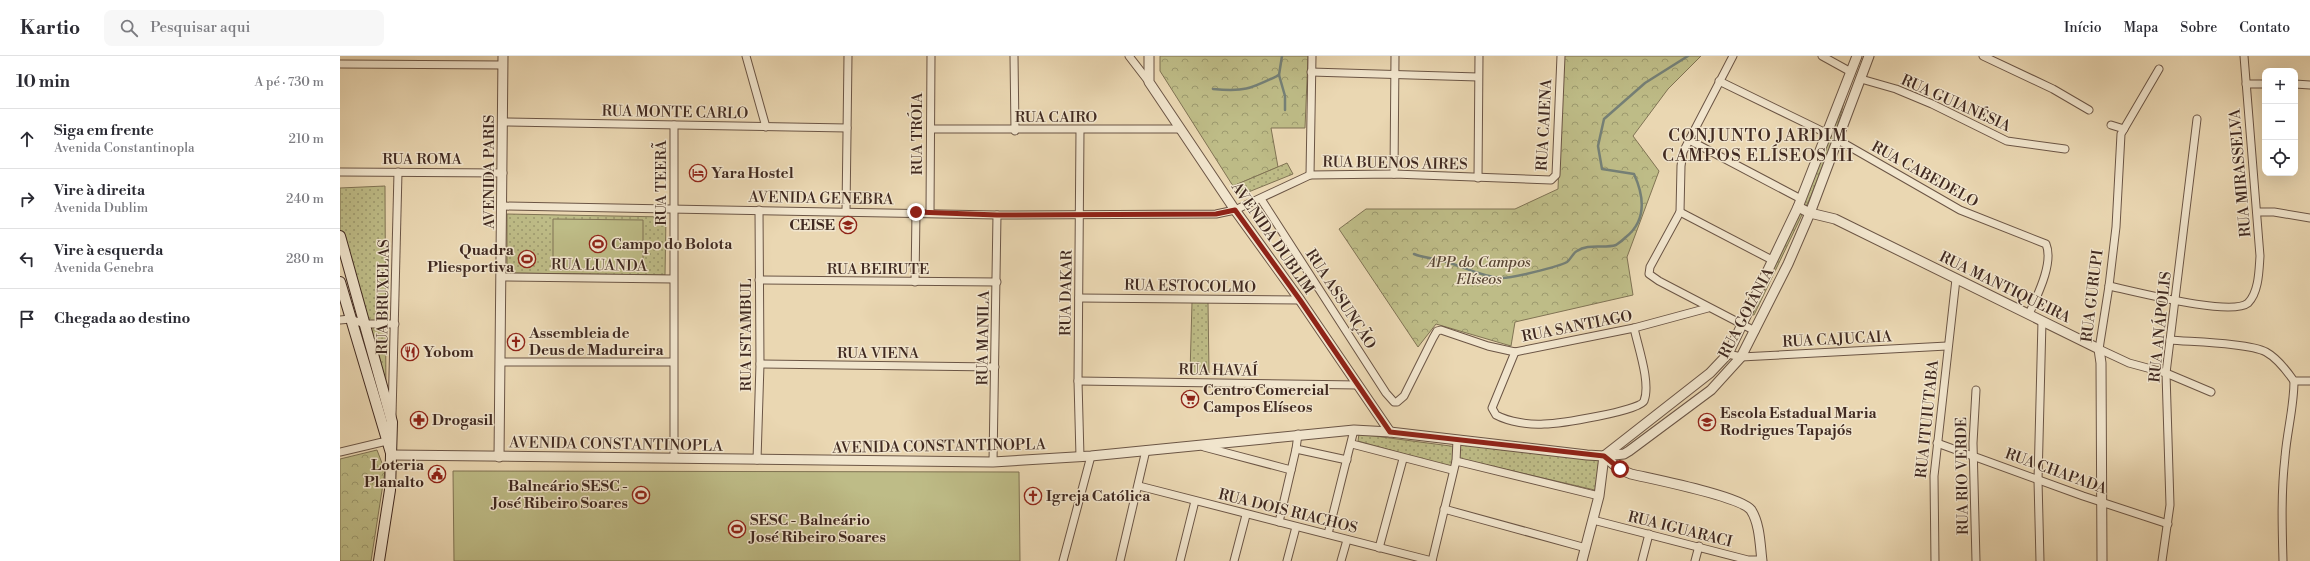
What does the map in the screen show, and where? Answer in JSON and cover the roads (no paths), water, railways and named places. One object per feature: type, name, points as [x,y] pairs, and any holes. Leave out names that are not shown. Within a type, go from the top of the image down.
[{"type":"main road","points":[[340,236],[392,422],[390,440]]},
{"type":"main road","points":[[340,282],[345,320],[390,440],[392,455],[390,490],[379,561]]},
{"type":"street","points":[[746,56],[766,127]]},
{"type":"street","points":[[846,211],[848,56]]},
{"type":"street","name":"RUA TRÓIA","points":[[930,213],[931,56]]},
{"type":"street","points":[[1014,56],[1015,131]]},
{"type":"street","points":[[1129,56],[1149,82]]},
{"type":"street","points":[[1149,56],[1149,82]]},
{"type":"street","points":[[1310,175],[1312,56]]},
{"type":"street","points":[[1394,174],[1395,56]]},
{"type":"street","points":[[1478,178],[1479,56]]},
{"type":"street","name":"RUA CAIENA","points":[[1538,181],[1551,180],[1556,175],[1561,56]]},
{"type":"street","points":[[1733,56],[1689,140],[1680,166],[1680,212],[1649,269],[1650,276],[1708,308],[1755,331]]},
{"type":"street","points":[[1822,56],[1851,72]]},
{"type":"street","name":"RUA GOIÂNIA","points":[[1604,456],[1710,373],[1728,354],[1800,203],[1857,56]]},
{"type":"street","name":"RUA GOIÂNIA","points":[[1604,456],[1624,454],[1629,451],[1711,390],[1741,357],[1788,264],[1810,213],[1869,56]]},
{"type":"street","points":[[1983,56],[2054,89],[2089,110]]},
{"type":"street","name":"RUA MIRASSELVA","points":[[2175,300],[2229,308],[2247,303],[2256,288],[2260,256],[2244,56]]},
{"type":"street","points":[[340,64],[503,61]]},
{"type":"street","name":"AVENIDA PARIS","points":[[499,457],[503,206],[503,61]]},
{"type":"street","name":"RUA GURUPI","points":[[2102,561],[2103,502],[2101,362],[2099,349],[2109,286],[2118,197],[2118,153],[2120,134],[2159,69]]},
{"type":"street","points":[[1311,72],[1478,77]]},
{"type":"street","name":"RUA GUIANÉSIA","points":[[1861,79],[1896,89],[1932,104],[2008,141],[2065,149]]},
{"type":"street","points":[[1719,81],[1828,134]]},
{"type":"street","name":"AVENIDA DUBLIM","points":[[1149,82],[1235,210],[1300,300],[1390,432]]},
{"type":"street","points":[[2246,84],[2262,84]]},
{"type":"street","points":[[2298,84],[2310,85]]},
{"type":"street","name":"RUA ANÁPOLIS","points":[[2162,561],[2168,524],[2171,485],[2166,373],[2197,119]]},
{"type":"street","name":"RUA MONTE CARLO","points":[[503,122],[847,128]]},
{"type":"street","name":"RUA TEERÃ","points":[[674,125],[672,362],[674,458]]},
{"type":"street","points":[[2111,125],[2124,129]]},
{"type":"street","name":"RUA CAIRO","points":[[931,129],[1015,131],[1181,129]]},
{"type":"street","name":"RUA DAKAR","points":[[1080,130],[1080,298],[1078,381],[1080,457]]},
{"type":"street","points":[[1689,140],[1800,203]]},
{"type":"street","name":"RUA CABEDELO","points":[[1838,140],[1955,208],[2046,244],[2049,254],[2043,282],[2029,314]]},
{"type":"street","points":[[1814,170],[1825,174]]},
{"type":"street","name":"RUA ROMA","points":[[340,172],[503,173]]},
{"type":"street","name":"RUA BRUXELAS","points":[[392,422],[398,172]]},
{"type":"street","name":"RUA BUENOS AIRES","points":[[1235,210],[1310,175],[1394,174],[1538,181]]},
{"type":"street","name":"RUA ASSUNÇÃO","points":[[1261,198],[1386,394],[1396,402],[1404,396],[1433,338]]},
{"type":"street","name":"RUA MANTIQUEIRA","points":[[1800,203],[1810,213],[1835,220],[2129,363],[2166,373],[2211,392]]},
{"type":"street","name":"AVENIDA GENEBRA","points":[[503,206],[916,212],[997,215],[1216,214],[1235,210]]},
{"type":"street","name":"RUA ISTAMBUL","points":[[757,460],[760,364],[759,210]]},
{"type":"street","points":[[915,282],[916,212]]},
{"type":"street","points":[[1680,212],[1772,260]]},
{"type":"street","points":[[2257,212],[2274,212],[2310,218]]},
{"type":"street","name":"RUA MANILA","points":[[993,462],[997,215]]},
{"type":"street","name":"RUA LUANDA","points":[[502,277],[673,279]]},
{"type":"street","name":"RUA ITUIUTABA","points":[[1935,561],[1934,490],[1936,443],[1956,279]]},
{"type":"street","name":"RUA BEIRUTE","points":[[759,280],[997,282]]},
{"type":"street","points":[[2109,286],[2175,300]]},
{"type":"street","name":"RUA ESTOCOLMO","points":[[1080,298],[1300,300]]},
{"type":"street","name":"RUA SANTIAGO","points":[[1433,338],[1437,332],[1444,330],[1488,346],[1515,352],[1634,328],[1708,308]]},
{"type":"street","points":[[345,320],[364,324],[395,324]]},
{"type":"street","points":[[2040,561],[2038,480],[2042,321]]},
{"type":"street","points":[[1515,352],[1494,402],[1493,411],[1499,417],[1545,424],[1605,414],[1640,406],[1645,399],[1646,387],[1634,328]]},
{"type":"street","points":[[2170,340],[2233,346],[2264,351],[2275,359],[2294,381],[2293,406],[2285,456],[2282,501],[2282,561]]},
{"type":"street","name":"RUA CAJUCAIA","points":[[1728,354],[1741,357],[1947,346]]},
{"type":"street","points":[[501,362],[672,362]]},
{"type":"street","name":"RUA VIENA","points":[[760,364],[995,367]]},
{"type":"street","name":"RUA HAVAÍ","points":[[1078,381],[1358,384]]},
{"type":"street","points":[[2294,381],[2310,381]]},
{"type":"street","name":"RUA RIO VERDE","points":[[1976,390],[1974,455],[1976,561]]},
{"type":"street","points":[[1328,534],[1352,444],[1354,430]]},
{"type":"street","name":"AVENIDA CONSTANTINOPLA","points":[[392,455],[993,462],[1080,457],[1298,434],[1354,430],[1390,432],[1604,456]]},
{"type":"street","points":[[1279,522],[1296,449],[1298,434]]},
{"type":"street","points":[[340,452],[390,440]]},
{"type":"street","points":[[1432,561],[1452,470],[1456,461],[1457,440]]},
{"type":"street","name":"RUA CHAPADA","points":[[1936,443],[1974,455],[2038,480],[2168,524]]},
{"type":"street","points":[[1352,444],[1403,459],[1452,470]]},
{"type":"street","points":[[1199,445],[1291,470]]},
{"type":"street","points":[[1296,449],[1347,460]]},
{"type":"street","points":[[1120,561],[1139,486],[1146,450]]},
{"type":"street","points":[[1063,561],[1091,456]]},
{"type":"street","points":[[1582,561],[1599,496],[1604,456]]},
{"type":"street","points":[[1604,456],[1624,472],[1729,498],[1746,505],[1754,515],[1757,524],[1762,560]]},
{"type":"street","points":[[1379,548],[1403,459]]},
{"type":"street","points":[[1456,461],[1599,496]]},
{"type":"street","name":"RUA DOIS RIACHOS","points":[[1139,486],[1246,515],[1279,522],[1296,528],[1328,534],[1432,561]]},
{"type":"street","points":[[1180,561],[1195,501]]},
{"type":"street","points":[[1444,509],[1586,548]]},
{"type":"street","points":[[1234,561],[1246,515]]},
{"type":"street","name":"RUA IGUARACI","points":[[1593,520],[1699,546],[1748,560],[1762,560]]},
{"type":"street","points":[[1287,561],[1296,528]]},
{"type":"street","points":[[1642,561],[1649,534]]},
{"type":"street","points":[[1341,561],[1347,540]]},
{"type":"street","points":[[1695,561],[1699,546]]},
{"type":"waterway","points":[[1282,56],[1279,75],[1285,96],[1285,110]]},
{"type":"waterway","points":[[1414,254],[1450,263],[1479,274],[1507,278],[1562,264],[1567,262],[1576,252],[1586,247],[1616,245],[1625,238],[1638,223],[1642,207],[1640,191],[1634,174],[1602,169],[1598,146],[1604,119],[1645,83],[1688,56]]},
{"type":"waterway","points":[[1213,89],[1240,90],[1261,84],[1279,75]]},
{"type":"place","name":"Yara Hostel","points":[[698,173]]},
{"type":"place","name":"CEISE","points":[[848,225]]},
{"type":"place","name":"Campo do Bolota","points":[[598,244]]},
{"type":"place","name":"Quadra Pliesportiva","points":[[527,259]]},
{"type":"place","name":"Assembleia de Deus de Madureira","points":[[516,342]]},
{"type":"place","name":"Yobom","points":[[410,352]]},
{"type":"place","name":"Centro Comercial Campos Elíseos","points":[[1190,399]]},
{"type":"place","name":"Drogasil","points":[[419,420]]},
{"type":"place","name":"Escola Estadual Maria Rodrigues Tapajós","points":[[1707,422]]},
{"type":"place","name":"Loteria Planalto","points":[[437,474]]},
{"type":"place","name":"Balneário SESC - José Ribeiro Soares","points":[[641,495]]},
{"type":"place","name":"Igreja Católica","points":[[1033,496]]},
{"type":"place","name":"SESC - Balneário José Ribeiro Soares","points":[[737,529]]},
{"type":"district","name":"CONJUNTO JARDIM CAMPOS ELÍSEOS III","points":[[1758,145]]},
{"type":"park label","name":"APP do Campos Elíseos","points":[[1479,270]]}]
